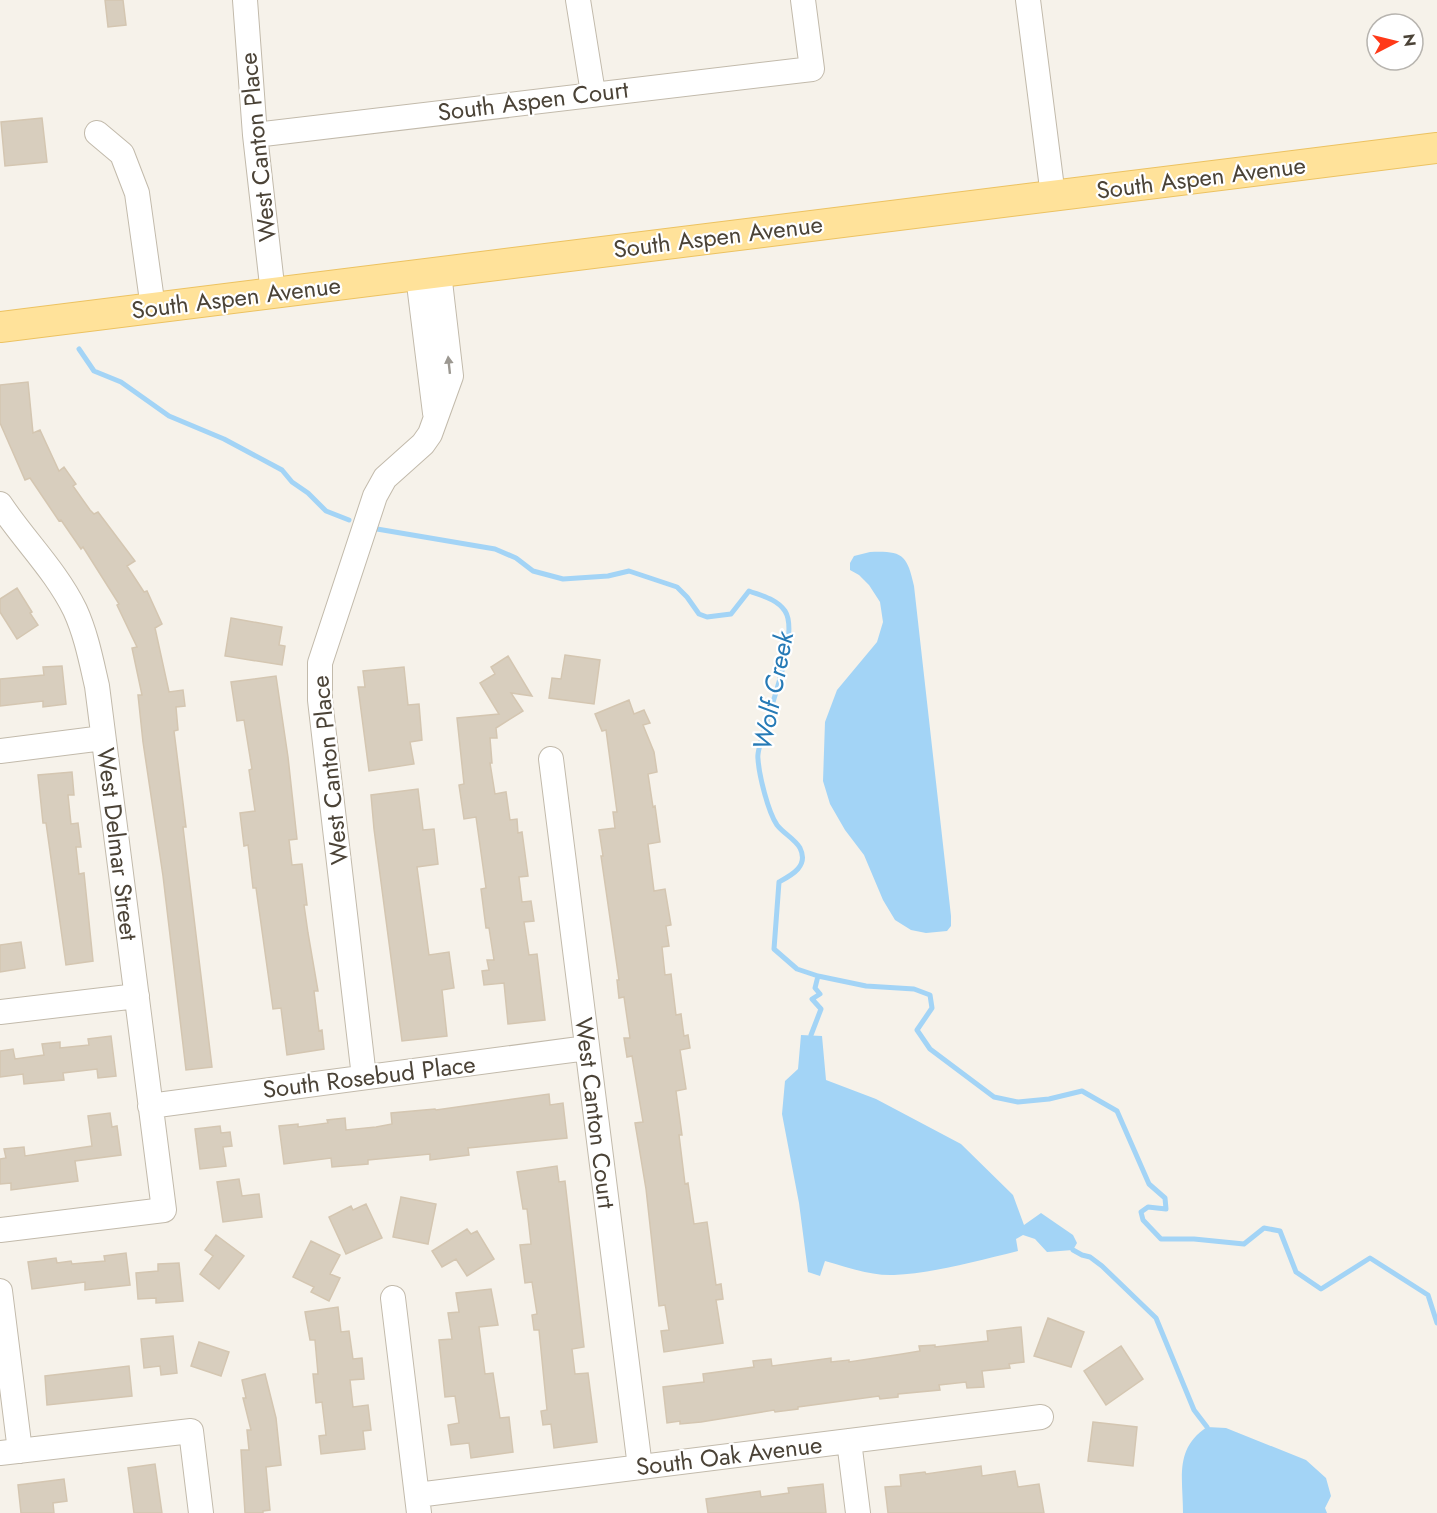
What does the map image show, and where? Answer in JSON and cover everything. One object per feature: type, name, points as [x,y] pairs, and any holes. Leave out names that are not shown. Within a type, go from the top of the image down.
[{"type":"main road","name":"South Aspen Avenue","points":[[0,327],[1437,148]]},
{"type":"street","name":"West Canton Place","points":[[245,0],[255,135],[273,294]]},
{"type":"street","points":[[578,0],[593,93]]},
{"type":"street","name":"South Aspen Court","points":[[255,135],[593,93],[812,69],[803,0]]},
{"type":"street","points":[[1029,0],[1053,196]]},
{"type":"street","points":[[97,133],[122,154],[136,193],[153,308]]},
{"type":"street","name":"West Canton Place","points":[[364,1077],[320,700],[320,663],[375,496],[385,478],[423,444],[436,422],[429,274]]},
{"type":"street","name":"West Delmar Street","points":[[0,504],[54,576],[75,610],[88,643],[104,738],[164,1210],[0,1230]]},
{"type":"street","points":[[0,751],[104,738]]},
{"type":"street","name":"West Canton Court","points":[[551,759],[640,1467]]},
{"type":"street","points":[[0,1012],[137,996]]},
{"type":"street","name":"South Rosebud Place","points":[[150,1106],[587,1048]]},
{"type":"street","points":[[0,1291],[10,1452],[191,1431],[201,1513]]},
{"type":"street","points":[[393,1298],[418,1504]]},
{"type":"street","name":"South Oak Avenue","points":[[418,1504],[640,1467],[1041,1417]]},
{"type":"street","points":[[849,1441],[858,1513]]},
{"type":"water","points":[[870,552],[889,552],[901,557],[909,567],[914,586],[951,916],[951,926],[947,931],[926,933],[911,930],[895,920],[883,900],[864,855],[845,830],[830,804],[823,781],[825,722],[837,690],[877,642],[883,622],[880,602],[869,585],[850,570],[850,563],[854,556]]},
{"type":"water","points":[[801,1035],[822,1036],[826,1080],[876,1099],[961,1144],[1013,1195],[1024,1225],[1041,1213],[1073,1235],[1077,1243],[1073,1250],[1047,1252],[1035,1239],[1023,1235],[1016,1239],[1018,1251],[940,1269],[885,1275],[859,1271],[825,1261],[820,1276],[808,1272],[799,1203],[782,1114],[785,1081],[798,1069]]},
{"type":"water","points":[[1207,1427],[1226,1428],[1306,1460],[1326,1478],[1331,1496],[1325,1508],[1327,1513],[1183,1513],[1182,1476],[1185,1455],[1196,1436]]},
{"type":"building","points":[[105,0],[123,0],[126,25],[108,27]]},
{"type":"building","points":[[42,118],[47,162],[5,166],[1,122]]},
{"type":"building","points":[[28,382],[33,433],[40,430],[59,471],[64,467],[76,484],[73,486],[90,510],[94,514],[98,512],[135,561],[127,566],[144,592],[147,591],[162,624],[155,628],[169,692],[183,690],[185,706],[176,707],[178,730],[174,731],[186,827],[183,827],[212,1067],[186,1070],[163,876],[143,742],[138,695],[142,695],[132,648],[137,647],[117,605],[119,604],[83,547],[81,549],[61,520],[59,521],[30,478],[25,480],[0,423],[0,385]]},
{"type":"building","points":[[17,588],[38,625],[17,639],[0,612],[0,599]]},
{"type":"building","points":[[231,618],[282,627],[279,645],[285,646],[282,665],[225,656]]},
{"type":"building","points":[[565,655],[600,660],[594,704],[549,698],[552,678],[561,679]]},
{"type":"building","points":[[508,656],[532,696],[511,693],[523,711],[496,728],[497,738],[490,738],[492,763],[490,763],[495,794],[506,792],[510,820],[517,819],[518,833],[522,832],[528,876],[519,877],[522,902],[531,901],[534,921],[524,922],[529,955],[537,954],[545,1020],[508,1024],[504,983],[484,985],[482,971],[489,970],[487,960],[494,960],[489,928],[486,928],[481,889],[486,888],[476,817],[464,819],[459,785],[464,784],[457,718],[499,714],[480,683],[495,674],[491,667]]},
{"type":"building","points":[[62,666],[66,704],[43,707],[43,701],[0,706],[0,679],[44,675],[43,667]]},
{"type":"building","points":[[404,667],[408,705],[419,704],[422,740],[410,742],[414,764],[369,771],[358,687],[365,687],[363,671]]},
{"type":"building","points":[[276,676],[297,839],[289,840],[292,865],[302,864],[307,905],[304,905],[318,991],[314,991],[319,1031],[322,1030],[324,1049],[287,1055],[281,1008],[273,1009],[256,888],[253,888],[248,845],[244,846],[240,813],[255,811],[249,770],[252,769],[244,720],[237,721],[231,682]]},
{"type":"building","points":[[629,700],[634,714],[644,710],[650,723],[643,725],[654,752],[657,772],[648,774],[660,842],[648,844],[654,891],[665,889],[671,925],[666,926],[669,946],[662,947],[665,975],[671,974],[676,1015],[681,1014],[684,1036],[688,1035],[690,1048],[680,1050],[686,1089],[676,1091],[685,1184],[688,1183],[694,1224],[707,1222],[716,1285],[721,1284],[723,1299],[716,1300],[723,1343],[664,1352],[661,1331],[669,1330],[665,1305],[659,1306],[646,1189],[635,1123],[643,1122],[632,1056],[627,1057],[624,1038],[630,1038],[624,997],[619,998],[617,980],[619,980],[599,830],[615,828],[613,812],[617,812],[606,730],[602,731],[595,714]]},
{"type":"building","points":[[72,772],[74,795],[68,795],[71,824],[78,823],[81,847],[76,847],[79,874],[84,873],[93,961],[66,965],[46,823],[43,823],[38,775]]},
{"type":"building","points":[[418,789],[423,830],[434,829],[438,864],[417,867],[429,955],[449,952],[454,988],[442,990],[447,1036],[402,1041],[371,795]]},
{"type":"building","points":[[21,942],[25,968],[0,972],[0,945]]},
{"type":"building","points":[[111,1036],[116,1076],[98,1078],[97,1069],[63,1073],[64,1080],[24,1084],[23,1074],[0,1077],[0,1051],[13,1049],[15,1059],[44,1055],[42,1044],[60,1042],[60,1048],[89,1045],[88,1039]]},
{"type":"building","points":[[549,1094],[550,1105],[563,1103],[567,1138],[468,1148],[469,1155],[430,1160],[430,1154],[368,1160],[368,1164],[332,1167],[331,1158],[284,1164],[279,1126],[298,1124],[298,1127],[345,1118],[346,1130],[376,1127],[392,1124],[391,1113],[436,1110]]},
{"type":"building","points":[[110,1113],[112,1127],[117,1126],[121,1155],[75,1161],[78,1181],[11,1190],[11,1183],[0,1184],[0,1159],[6,1158],[4,1149],[24,1147],[25,1156],[92,1146],[88,1116]]},
{"type":"building","points":[[220,1126],[221,1133],[230,1132],[232,1146],[223,1147],[226,1166],[200,1169],[195,1129]]},
{"type":"building","points":[[557,1166],[559,1182],[565,1181],[584,1347],[572,1349],[575,1374],[588,1373],[597,1442],[554,1448],[551,1424],[543,1425],[541,1411],[547,1410],[539,1330],[534,1330],[532,1315],[537,1314],[532,1282],[525,1283],[520,1245],[531,1244],[527,1209],[523,1209],[517,1172]]},
{"type":"building","points":[[239,1179],[242,1196],[259,1194],[262,1217],[223,1222],[217,1182]]},
{"type":"building","points":[[401,1197],[436,1204],[428,1244],[393,1237]]},
{"type":"building","points":[[366,1204],[382,1238],[346,1254],[329,1217],[351,1206],[353,1210]]},
{"type":"building","points":[[467,1229],[471,1234],[477,1231],[494,1259],[467,1276],[456,1259],[442,1267],[432,1251]]},
{"type":"building","points":[[216,1235],[244,1256],[219,1289],[200,1274],[213,1256],[205,1250]]},
{"type":"building","points":[[311,1241],[340,1255],[330,1274],[340,1278],[329,1301],[311,1292],[314,1287],[293,1277]]},
{"type":"building","points":[[126,1253],[130,1285],[85,1290],[85,1282],[32,1289],[28,1262],[56,1258],[57,1263],[71,1261],[72,1264],[105,1261],[104,1256]]},
{"type":"building","points":[[179,1263],[183,1301],[156,1303],[156,1298],[138,1299],[136,1273],[158,1271],[158,1264]]},
{"type":"building","points":[[491,1289],[498,1325],[479,1327],[485,1374],[493,1373],[500,1418],[509,1417],[513,1452],[471,1458],[469,1443],[451,1445],[448,1425],[459,1423],[455,1396],[445,1397],[439,1340],[452,1339],[448,1313],[459,1312],[456,1293]]},
{"type":"building","points":[[338,1307],[341,1332],[349,1331],[353,1359],[362,1358],[364,1379],[350,1380],[353,1407],[368,1405],[371,1430],[363,1431],[365,1449],[321,1454],[319,1436],[326,1435],[322,1402],[316,1403],[313,1374],[318,1374],[315,1340],[310,1340],[305,1312]]},
{"type":"building","points":[[1048,1318],[1084,1332],[1071,1367],[1034,1356]]},
{"type":"building","points":[[1021,1327],[1024,1362],[1009,1364],[1010,1368],[982,1371],[984,1387],[967,1388],[966,1382],[939,1385],[940,1390],[898,1394],[898,1397],[880,1399],[879,1396],[701,1422],[667,1423],[663,1387],[704,1382],[703,1374],[754,1367],[753,1361],[771,1359],[772,1366],[831,1358],[831,1362],[849,1360],[849,1362],[920,1351],[919,1346],[935,1345],[935,1347],[988,1341],[987,1331]]},
{"type":"building","points":[[173,1336],[177,1373],[161,1375],[160,1366],[144,1368],[141,1339]]},
{"type":"building","points":[[199,1342],[229,1352],[221,1376],[191,1366]]},
{"type":"building","points":[[1121,1346],[1143,1379],[1106,1405],[1084,1371]]},
{"type":"building","points":[[129,1366],[132,1396],[47,1405],[45,1376]]},
{"type":"building","points":[[265,1374],[276,1418],[281,1465],[266,1467],[270,1510],[263,1511],[263,1513],[245,1513],[241,1450],[249,1450],[247,1430],[251,1430],[243,1398],[246,1398],[242,1380]]},
{"type":"building","points":[[1093,1422],[1137,1427],[1133,1466],[1088,1461]]},
{"type":"building","points":[[155,1464],[162,1513],[134,1513],[128,1468]]},
{"type":"building","points":[[981,1466],[982,1476],[1015,1471],[1018,1487],[1039,1484],[1044,1513],[888,1513],[885,1487],[901,1486],[900,1475],[925,1472],[926,1474]]},
{"type":"building","points":[[64,1479],[67,1501],[53,1503],[54,1513],[21,1513],[18,1485]]},
{"type":"building","points":[[823,1484],[826,1513],[708,1513],[706,1499],[760,1491],[761,1497],[789,1493],[788,1488]]},
{"type":"waterway","points":[[79,349],[94,371],[121,382],[169,416],[224,439],[282,470],[292,482],[308,493],[326,511],[349,520]]},
{"type":"waterway","name":"Wolf Creek","points":[[377,529],[495,549],[516,558],[533,571],[563,579],[608,576],[629,571],[677,587],[699,614],[707,617],[731,614],[749,591],[778,604],[785,611],[789,622],[789,637],[758,759],[770,811],[777,825],[800,848],[802,860],[798,869],[779,882],[774,949],[797,969],[818,976],[866,986],[914,989],[930,995],[932,1008],[917,1030],[930,1049],[994,1097],[1018,1102],[1049,1099],[1082,1091],[1117,1111],[1149,1184],[1165,1198],[1166,1209],[1148,1207],[1141,1212],[1143,1220],[1161,1239],[1194,1239],[1244,1244],[1264,1228],[1280,1231],[1296,1272],[1321,1289],[1370,1258],[1428,1295],[1437,1323]]},
{"type":"waterway","points":[[811,1035],[821,1009],[812,999],[820,994],[815,988],[818,976]]},
{"type":"waterway","points":[[1073,1250],[1090,1257],[1102,1266],[1156,1318],[1194,1410],[1207,1427]]}]
